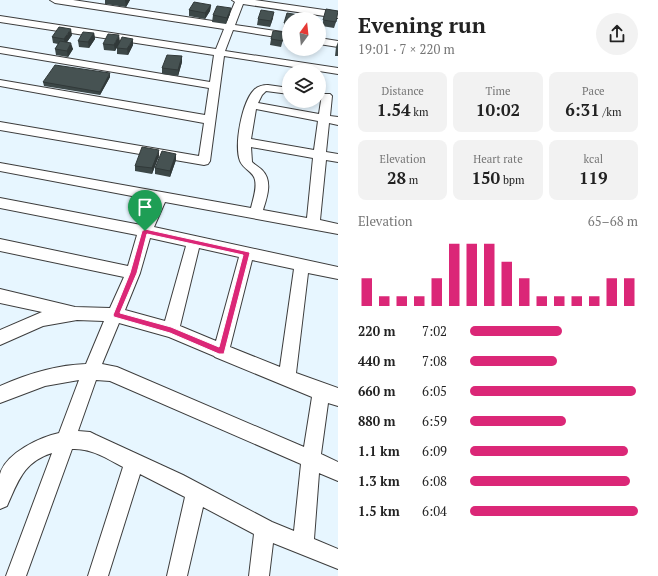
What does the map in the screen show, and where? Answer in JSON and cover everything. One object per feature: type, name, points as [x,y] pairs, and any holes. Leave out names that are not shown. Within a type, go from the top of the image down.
[{"type":"street","points":[[55,0],[282,35]]},
{"type":"street","points":[[237,0],[338,15]]},
{"type":"street","points":[[0,126],[204,161],[219,53],[240,0]]},
{"type":"street","points":[[0,19],[338,71]]},
{"type":"street","points":[[326,42],[338,44]]},
{"type":"street","points":[[0,50],[214,86]]},
{"type":"street","points":[[0,84],[210,120]]},
{"type":"street","points":[[256,213],[261,186],[260,176],[246,163],[244,151],[251,105],[256,93],[262,89],[282,90]]},
{"type":"street","points":[[313,223],[324,118],[328,96]]},
{"type":"street","points":[[251,105],[338,121]]},
{"type":"street","points":[[245,142],[338,158]]},
{"type":"street","points":[[0,167],[313,223],[338,229]]},
{"type":"street","points":[[16,576],[91,371],[133,273],[145,231],[161,197]]},
{"type":"street","points":[[0,203],[145,231],[338,273]]},
{"type":"street","points":[[171,330],[194,242]]},
{"type":"street","points":[[0,245],[133,273]]},
{"type":"street","points":[[221,352],[247,253]]},
{"type":"street","points":[[287,378],[302,264]]},
{"type":"street","points":[[0,296],[77,313],[116,315],[171,330],[221,352],[329,395],[311,459],[303,544]]},
{"type":"street","points":[[0,338],[41,319],[77,313]]},
{"type":"street","points":[[0,395],[43,377],[66,372],[91,371],[111,373],[338,472]]},
{"type":"street","points":[[0,499],[10,473],[27,456],[46,445],[66,439],[90,441],[265,529],[338,559]]},
{"type":"street","points":[[98,576],[134,462]]},
{"type":"street","points":[[177,576],[196,493]]},
{"type":"street","points":[[259,576],[265,529]]},
{"type":"building","points":[[194,2],[211,5],[205,13],[189,10]]},
{"type":"building","points":[[217,6],[231,8],[227,18],[213,15]]},
{"type":"building","points":[[326,9],[338,11],[336,22],[326,20]]},
{"type":"building","points":[[261,10],[274,12],[271,21],[258,19]]},
{"type":"building","points":[[59,27],[71,29],[64,39],[52,37]]},
{"type":"building","points":[[273,31],[282,32],[282,41],[271,39]]},
{"type":"building","points":[[83,32],[94,33],[88,42],[78,41]]},
{"type":"building","points":[[108,34],[119,35],[114,45],[103,44]]},
{"type":"building","points":[[122,37],[133,39],[127,49],[117,48]]},
{"type":"building","points":[[60,41],[71,43],[67,51],[55,49]]},
{"type":"building","points":[[167,55],[182,56],[178,70],[162,68]]},
{"type":"building","points":[[55,65],[110,73],[100,92],[43,82]]},
{"type":"building","points":[[142,147],[159,150],[152,168],[135,166]]},
{"type":"building","points":[[162,151],[176,154],[170,171],[155,168]]},
{"type":"route","points":[[145,231],[247,253],[221,352],[171,330],[116,315],[133,273],[145,231]]}]
